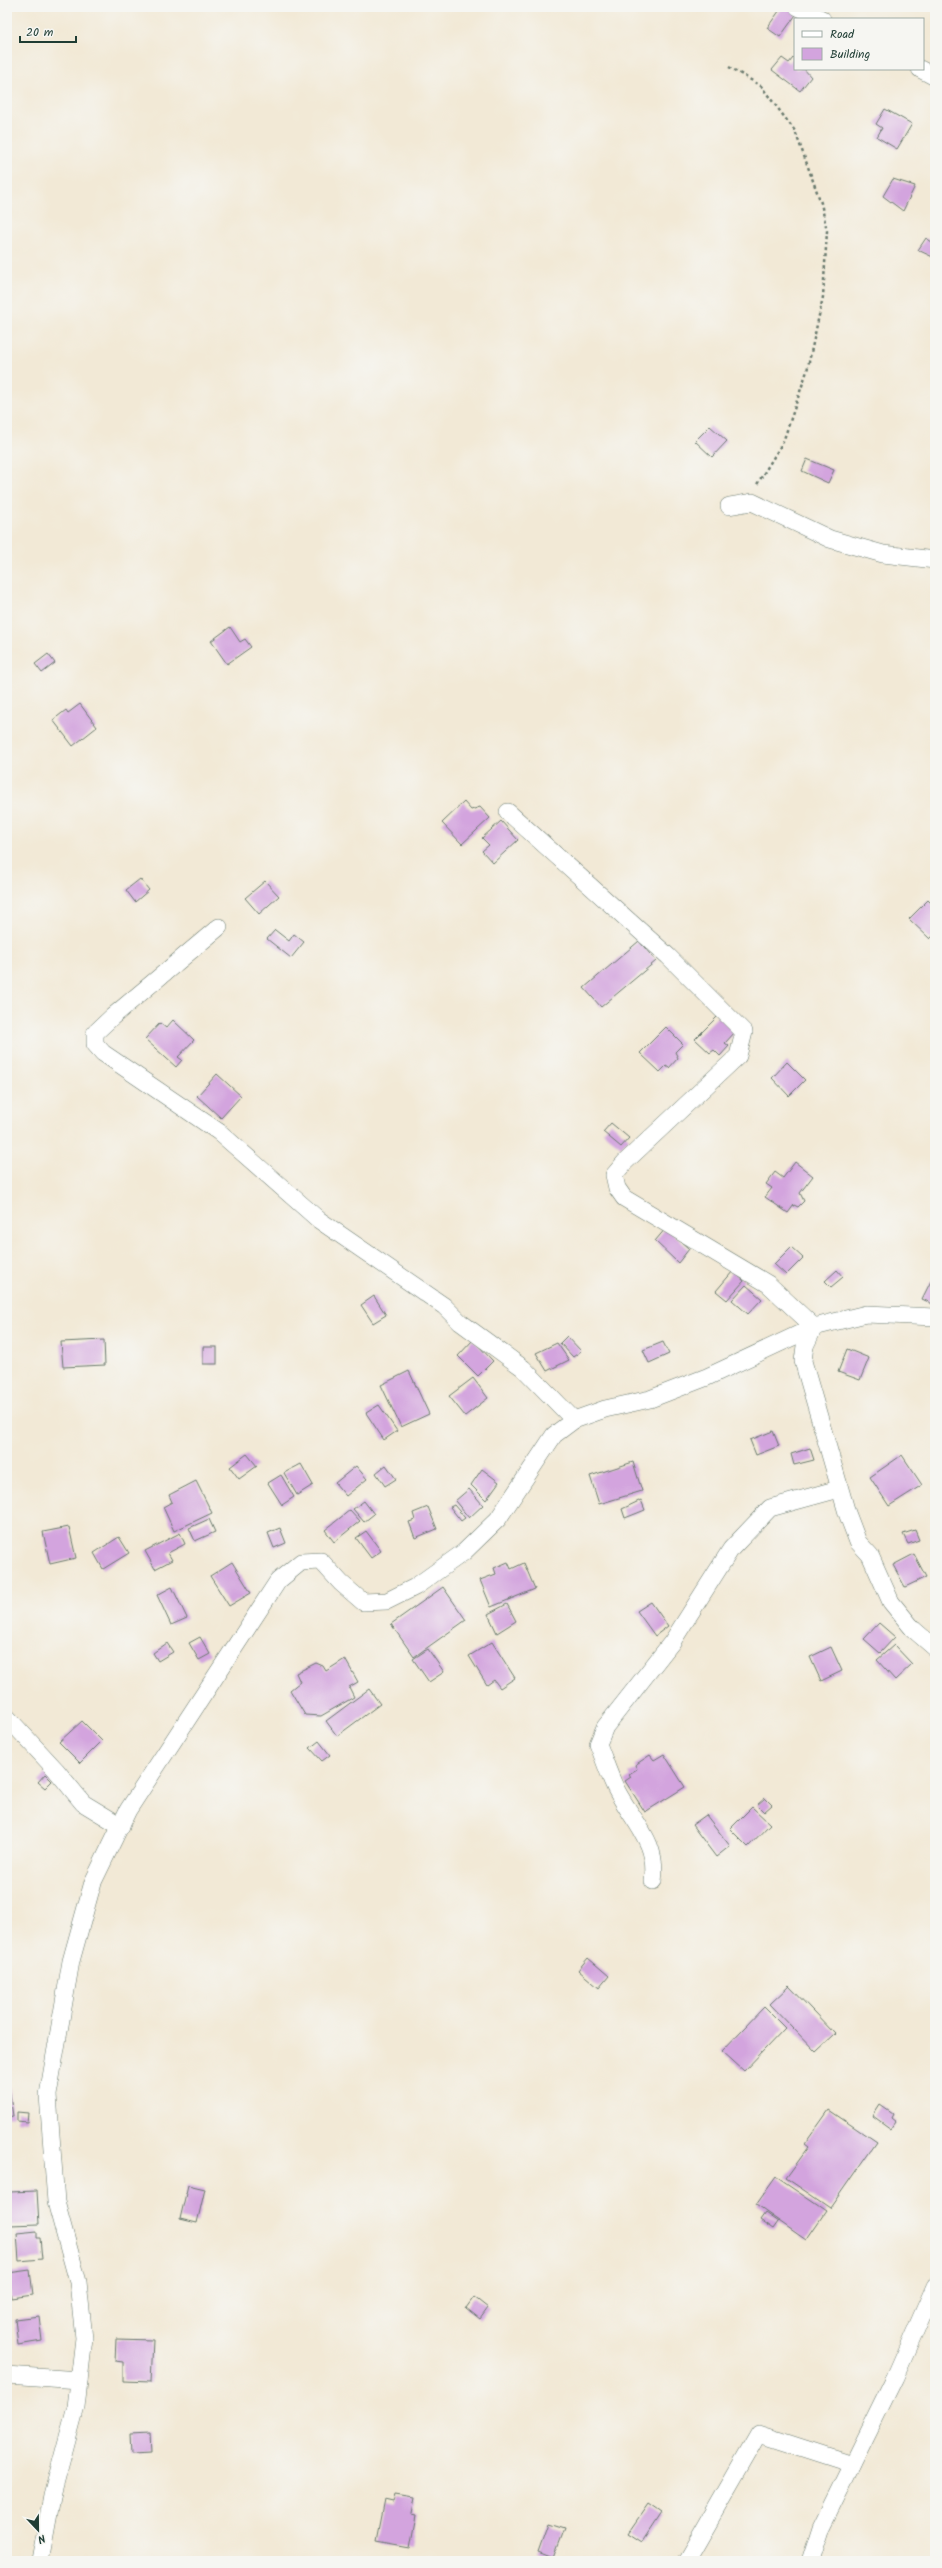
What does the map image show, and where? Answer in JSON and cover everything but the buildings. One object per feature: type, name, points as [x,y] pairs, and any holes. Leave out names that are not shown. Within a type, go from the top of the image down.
[{"type":"street","points":[[798,7],[820,18]]},
{"type":"street","points":[[922,70],[935,77]]},
{"type":"street","points":[[729,506],[752,502],[830,539],[883,554],[935,560]]},
{"type":"street","points":[[508,812],[668,956],[744,1032],[738,1056],[625,1162],[614,1175],[617,1188],[631,1202],[768,1284],[814,1327]]},
{"type":"street","points":[[219,927],[95,1033],[95,1044],[116,1062],[219,1132],[319,1220],[444,1306],[460,1322],[523,1368],[574,1420]]},
{"type":"street","points":[[40,2561],[52,2496],[76,2407],[84,2338],[78,2282],[56,2202],[48,2095],[73,1954],[93,1882],[133,1803],[278,1581],[301,1562],[320,1561],[341,1583],[363,1602],[387,1601],[415,1587],[464,1552],[498,1519],[554,1435],[574,1420],[605,1409],[650,1399],[707,1377],[814,1327],[866,1314],[935,1317]]},
{"type":"street","points":[[814,1327],[805,1346],[803,1361],[839,1489],[858,1542],[870,1555],[891,1602],[913,1629],[935,1648]]},
{"type":"street","points":[[653,1881],[655,1858],[648,1842],[617,1790],[598,1744],[605,1727],[672,1642],[731,1549],[770,1508],[839,1489]]},
{"type":"street","points":[[7,1717],[56,1770],[83,1803],[121,1826]]},
{"type":"street","points":[[810,2561],[821,2527],[935,2286]]},
{"type":"street","points":[[7,2375],[79,2380]]},
{"type":"street","points":[[686,2561],[758,2434],[852,2464]]},
{"type":"path","points":[[729,67],[761,86],[795,131],[821,203],[827,231],[823,297],[807,371],[782,442],[752,493],[752,502]]}]
